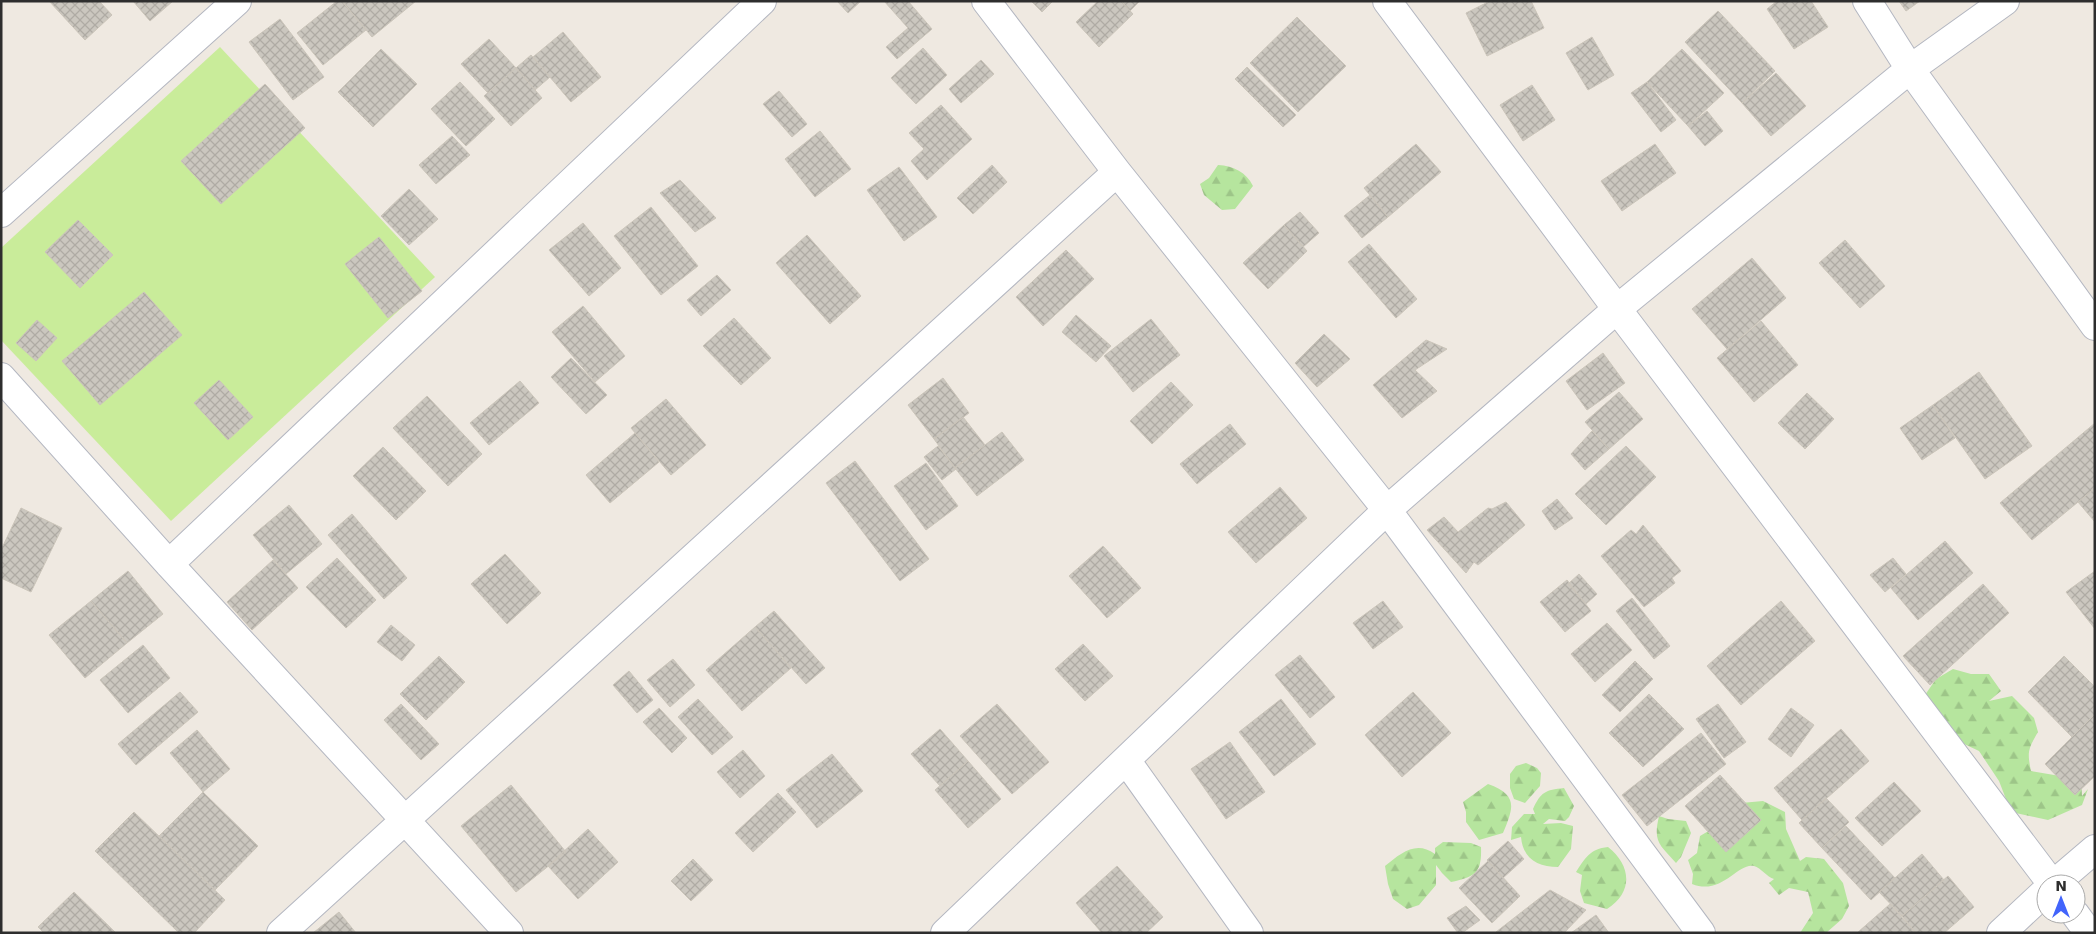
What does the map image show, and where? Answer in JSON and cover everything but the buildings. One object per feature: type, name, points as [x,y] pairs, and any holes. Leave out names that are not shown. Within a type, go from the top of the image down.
[{"type":"street","points":[[1,213],[237,1]]},
{"type":"street","points":[[169,564],[762,1]]},
{"type":"street","points":[[986,1],[1117,172],[1387,510],[1701,933]]},
{"type":"street","points":[[1387,1],[1616,309],[2045,874]]},
{"type":"street","points":[[1867,1],[1910,69],[2095,326]]},
{"type":"street","points":[[945,933],[1387,510],[1616,309],[1910,69],[2005,1]]},
{"type":"street","points":[[281,933],[1117,172]]},
{"type":"street","points":[[1,377],[169,564],[509,933]]},
{"type":"street","points":[[1126,760],[1249,933]]},
{"type":"street","points":[[2065,874],[2095,849]]},
{"type":"street","points":[[2001,933],[2036,900]]},
{"type":"green space","points":[[220,47],[435,277],[171,521],[1,340],[1,248]]},
{"type":"green space","points":[[1218,165],[1243,173],[1253,186],[1235,209],[1222,210],[1204,195],[1200,184],[1209,178]]},
{"type":"green space","points":[[1953,669],[1971,674],[1989,674],[2001,691],[1989,701],[2012,696],[2034,718],[2038,732],[2029,751],[2031,771],[2060,776],[2081,776],[2082,796],[2088,789],[2082,805],[2048,820],[2011,812],[1999,781],[1979,751],[1962,743],[1925,695],[1936,679]]},
{"type":"green space","points":[[1526,763],[1537,768],[1541,773],[1540,786],[1525,803],[1514,799],[1510,788],[1510,774],[1516,766]]},
{"type":"green space","points":[[1488,784],[1498,788],[1509,797],[1511,803],[1510,816],[1503,833],[1479,840],[1466,822],[1463,802]]},
{"type":"green space","points":[[1564,788],[1574,806],[1569,817],[1565,821],[1549,819],[1543,824],[1561,823],[1573,826],[1571,849],[1558,867],[1551,867],[1538,863],[1528,856],[1522,845],[1521,837],[1511,840],[1512,827],[1524,814],[1535,814],[1533,809],[1541,795],[1548,791]]},
{"type":"green space","points":[[1763,801],[1785,812],[1786,829],[1800,861],[1806,857],[1824,859],[1843,883],[1849,906],[1842,919],[1826,933],[1800,933],[1813,913],[1808,892],[1789,888],[1779,895],[1769,883],[1774,879],[1754,866],[1748,866],[1721,883],[1712,886],[1703,887],[1692,884],[1693,874],[1688,860],[1697,853],[1700,836],[1717,826],[1741,803]]},
{"type":"green space","points":[[1659,816],[1686,821],[1691,833],[1681,857],[1676,863],[1662,847],[1657,837]]},
{"type":"green space","points":[[1443,842],[1471,843],[1481,847],[1478,868],[1471,876],[1451,882],[1436,865],[1436,885],[1419,905],[1407,909],[1393,899],[1385,866],[1403,853],[1415,848],[1428,850],[1435,854],[1435,848]]},
{"type":"green space","points":[[1608,847],[1621,862],[1626,878],[1622,895],[1607,909],[1584,903],[1580,891],[1582,875],[1576,872],[1585,858],[1592,852]]}]
